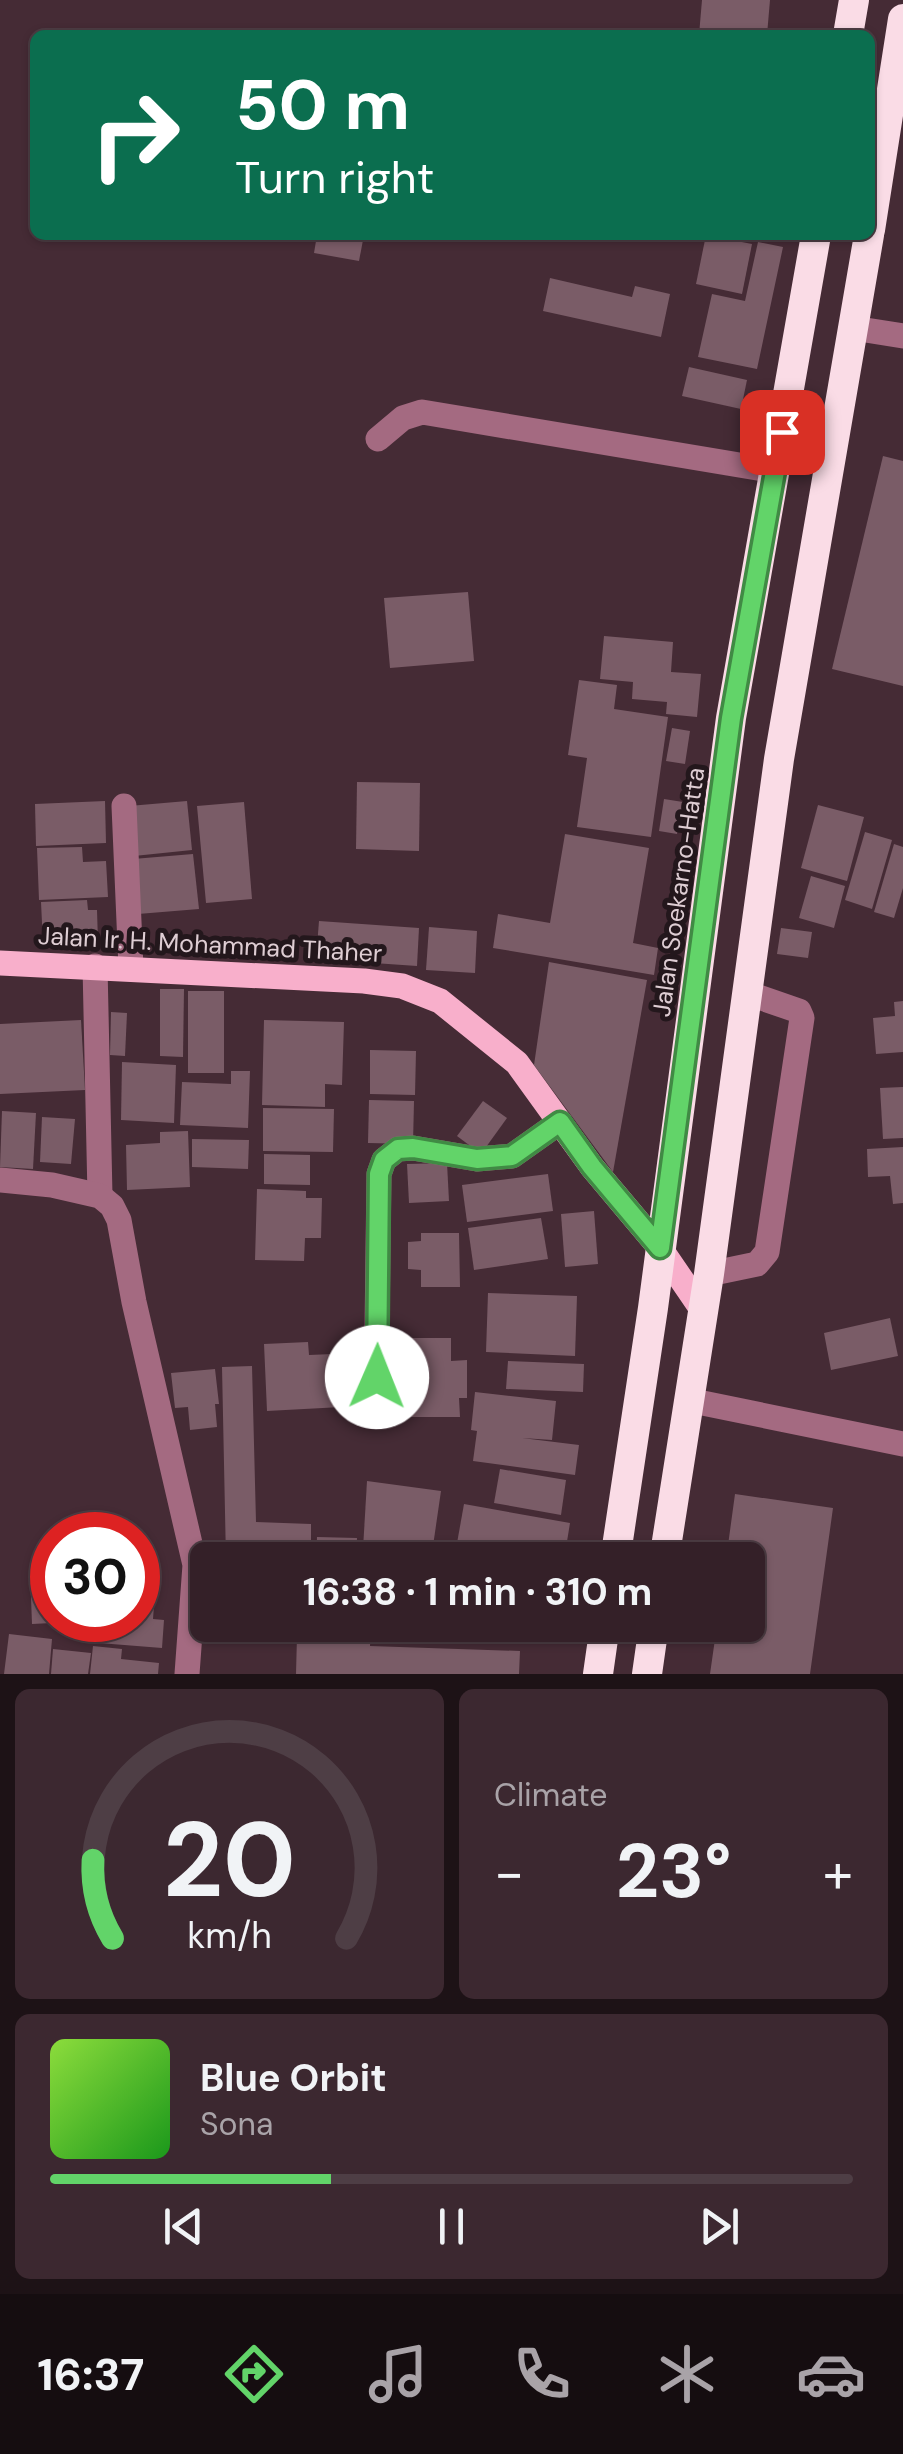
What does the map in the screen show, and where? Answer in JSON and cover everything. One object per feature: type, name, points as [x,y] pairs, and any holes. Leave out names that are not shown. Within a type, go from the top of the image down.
[{"type":"highway","points":[[849,30],[854,0]]},
{"type":"highway","points":[[875,200],[903,19]]},
{"type":"highway","name":"Jalan Soekarno-Hatta","points":[[618,1542],[731,718],[815,240]]},
{"type":"highway","points":[[667,1542],[709,1274],[779,759],[869,240]]},
{"type":"highway","points":[[598,1674],[603,1642]]},
{"type":"highway","points":[[647,1674],[652,1642]]},
{"type":"main road","name":"Jalan Ir. H. Mohammad Thaher","points":[[0,963],[364,981],[402,986],[440,1001],[517,1063],[592,1167],[660,1248],[703,1312]]},
{"type":"street","points":[[853,328],[903,336]]},
{"type":"street","points":[[378,438],[403,418],[422,412],[775,471]]},
{"type":"street","points":[[124,806],[130,968]]},
{"type":"street","points":[[95,966],[100,1196]]},
{"type":"street","points":[[709,1274],[758,1264],[767,1252],[802,1018],[799,1012],[747,993]]},
{"type":"street","points":[[376,1408],[379,1174],[384,1160],[398,1149],[413,1148],[477,1159],[512,1156],[560,1122]]},
{"type":"street","points":[[0,1180],[52,1184],[100,1196],[120,1220],[134,1302],[195,1565],[187,1674]]},
{"type":"street","points":[[688,1400],[903,1444]]},
{"type":"building","points":[[702,0],[770,0],[767,30],[699,30]]},
{"type":"building","points":[[316,240],[363,240],[359,261],[314,253]]},
{"type":"building","points":[[705,240],[752,244],[742,294],[696,284]]},
{"type":"building","points":[[758,242],[783,247],[757,369],[698,357],[712,294],[745,301]]},
{"type":"building","points":[[550,278],[632,297],[635,286],[670,294],[661,337],[543,311]]},
{"type":"building","points":[[689,367],[747,380],[741,409],[682,396]]},
{"type":"building","points":[[883,456],[903,461],[903,686],[832,669]]},
{"type":"building","points":[[468,592],[474,661],[390,668],[384,598]]},
{"type":"building","points":[[604,636],[673,642],[671,672],[701,674],[697,717],[666,714],[667,702],[632,699],[633,682],[600,679]]},
{"type":"building","points":[[579,680],[617,685],[614,709],[668,717],[651,837],[577,827],[587,758],[568,755]]},
{"type":"building","points":[[672,728],[690,731],[685,764],[666,761]]},
{"type":"building","points":[[357,782],[420,783],[419,851],[356,849]]},
{"type":"building","points":[[664,799],[683,802],[677,834],[659,831]]},
{"type":"building","points":[[105,801],[106,843],[36,846],[35,804]]},
{"type":"building","points":[[187,801],[192,850],[134,856],[129,806]]},
{"type":"building","points":[[244,802],[252,899],[206,903],[197,806]]},
{"type":"building","points":[[818,805],[864,817],[847,881],[801,868]]},
{"type":"building","points":[[865,832],[892,840],[872,909],[845,900]]},
{"type":"building","points":[[565,834],[649,848],[633,943],[658,948],[654,975],[493,948],[498,914],[550,923]]},
{"type":"building","points":[[894,844],[903,847],[903,888],[894,918],[874,912]]},
{"type":"building","points":[[82,847],[83,862],[106,861],[108,897],[39,900],[37,848]]},
{"type":"building","points":[[193,854],[199,909],[138,914],[133,859]]},
{"type":"building","points":[[811,876],[845,886],[834,928],[799,918]]},
{"type":"building","points":[[87,900],[88,910],[97,910],[98,942],[43,944],[41,902]]},
{"type":"building","points":[[319,921],[419,928],[417,966],[316,959]]},
{"type":"building","points":[[429,927],[477,931],[475,973],[426,970]]},
{"type":"building","points":[[781,928],[812,932],[808,958],[777,954]]},
{"type":"building","points":[[549,962],[647,980],[613,1172],[534,1065]]},
{"type":"building","points":[[160,989],[184,989],[183,1057],[160,1056]]},
{"type":"building","points":[[188,991],[224,991],[224,1073],[188,1073]]},
{"type":"building","points":[[903,1001],[903,1052],[876,1054],[873,1018],[895,1016],[894,1002]]},
{"type":"building","points":[[111,1012],[127,1013],[125,1056],[110,1055]]},
{"type":"building","points":[[81,1020],[85,1090],[0,1094],[0,1024]]},
{"type":"building","points":[[264,1020],[344,1022],[342,1085],[325,1084],[325,1107],[262,1105]]},
{"type":"building","points":[[370,1050],[416,1051],[415,1095],[370,1094]]},
{"type":"building","points":[[122,1062],[176,1065],[174,1123],[121,1120]]},
{"type":"building","points":[[231,1071],[250,1071],[248,1128],[180,1125],[182,1082],[231,1084]]},
{"type":"building","points":[[903,1087],[903,1138],[883,1139],[880,1088]]},
{"type":"building","points":[[369,1100],[414,1101],[413,1144],[368,1143]]},
{"type":"building","points":[[483,1101],[507,1118],[481,1154],[457,1136]]},
{"type":"building","points":[[263,1108],[334,1109],[333,1152],[263,1151]]},
{"type":"building","points":[[2,1111],[36,1113],[33,1169],[0,1167]]},
{"type":"building","points":[[42,1117],[75,1119],[71,1164],[40,1162]]},
{"type":"building","points":[[188,1131],[190,1187],[127,1190],[126,1145],[160,1143],[160,1132]]},
{"type":"building","points":[[192,1139],[249,1140],[248,1169],[192,1167]]},
{"type":"building","points":[[903,1147],[903,1203],[893,1204],[890,1176],[868,1177],[867,1149]]},
{"type":"building","points":[[264,1154],[310,1155],[310,1185],[264,1184]]},
{"type":"building","points":[[447,1163],[449,1201],[409,1203],[407,1164]]},
{"type":"building","points":[[548,1174],[553,1211],[467,1222],[462,1185]]},
{"type":"building","points":[[257,1189],[306,1191],[306,1198],[322,1198],[321,1238],[305,1238],[304,1261],[255,1260]]},
{"type":"building","points":[[594,1211],[598,1264],[565,1267],[561,1214]]},
{"type":"building","points":[[541,1218],[548,1259],[474,1270],[468,1228]]},
{"type":"building","points":[[421,1233],[459,1233],[460,1287],[421,1287],[421,1270],[408,1269],[408,1242],[421,1241]]},
{"type":"building","points":[[488,1293],[577,1296],[575,1356],[486,1352]]},
{"type":"building","points":[[890,1318],[898,1356],[831,1370],[824,1333]]},
{"type":"building","points":[[393,1338],[451,1338],[451,1361],[467,1360],[467,1398],[459,1398],[460,1417],[393,1417]]},
{"type":"building","points":[[308,1342],[309,1355],[357,1353],[360,1406],[267,1411],[264,1344]]},
{"type":"building","points":[[508,1361],[584,1364],[583,1392],[506,1389]]},
{"type":"building","points":[[252,1366],[256,1522],[311,1524],[311,1542],[226,1542],[222,1367]]},
{"type":"building","points":[[215,1369],[217,1427],[190,1430],[188,1407],[175,1408],[171,1373]]},
{"type":"building","points":[[475,1392],[556,1401],[552,1440],[522,1438],[579,1445],[575,1475],[473,1461],[477,1431],[471,1430]]},
{"type":"building","points":[[500,1469],[566,1480],[561,1515],[494,1503]]},
{"type":"building","points":[[367,1481],[441,1491],[434,1542],[363,1542]]},
{"type":"building","points":[[735,1494],[833,1508],[810,1674],[710,1674],[715,1642],[765,1642],[765,1542],[728,1542]]},
{"type":"building","points":[[464,1504],[570,1523],[567,1542],[457,1542]]},
{"type":"building","points":[[317,1537],[357,1538],[357,1542],[317,1542]]},
{"type":"building","points":[[160,1620],[164,1620],[162,1648],[99,1643],[160,1642]]},
{"type":"building","points":[[9,1634],[30,1636],[30,1642],[52,1642],[49,1674],[4,1674]]},
{"type":"building","points":[[297,1642],[520,1651],[519,1674],[296,1674]]},
{"type":"building","points":[[93,1646],[122,1649],[121,1659],[159,1663],[158,1674],[90,1674]]},
{"type":"building","points":[[53,1649],[91,1653],[88,1674],[51,1674]]},
{"type":"route","points":[[377,1377],[379,1174],[384,1160],[398,1149],[477,1159],[512,1156],[560,1122],[660,1248],[731,718],[782,432]]}]
